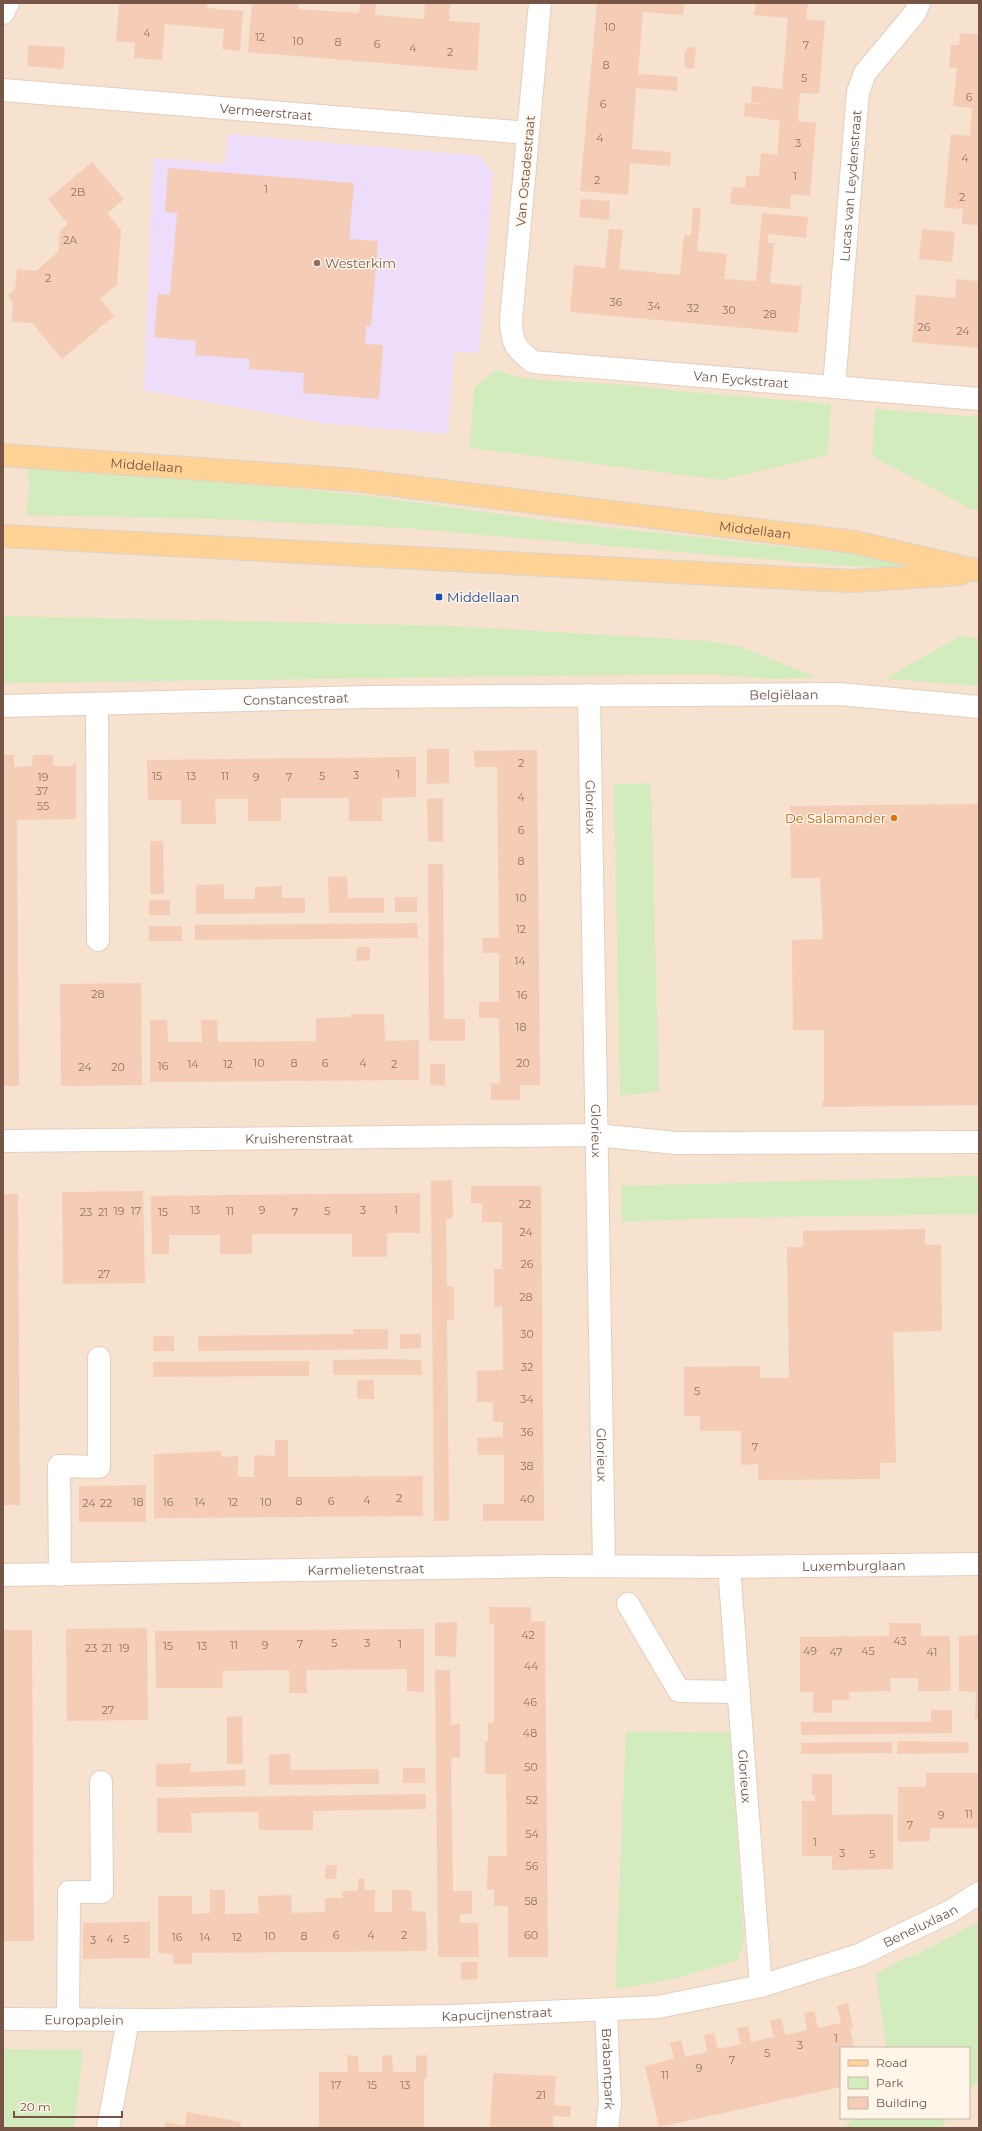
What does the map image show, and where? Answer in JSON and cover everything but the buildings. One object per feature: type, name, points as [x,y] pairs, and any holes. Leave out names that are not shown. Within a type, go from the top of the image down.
[{"type":"main road","name":"Middellaan","points":[[3,455],[362,481],[854,542],[979,572]]},
{"type":"main road","name":"Middellaan","points":[[3,536],[827,580],[852,580],[979,572]]},
{"type":"street","points":[[3,13],[8,3]]},
{"type":"street","name":"Van Ostadestraat","points":[[512,340],[511,321],[540,3]]},
{"type":"street","name":"Lucas van Leydenstraat","points":[[834,387],[858,92],[865,73],[915,13],[919,3]]},
{"type":"street","name":"Vermeerstraat","points":[[3,90],[528,132]]},
{"type":"street","name":"Van Eyckstraat","points":[[512,340],[520,352],[533,362],[979,400]]},
{"type":"street","name":"Belgiëlaan","points":[[589,695],[840,694],[979,707]]},
{"type":"street","name":"Constancestraat","points":[[3,706],[361,698],[589,695]]},
{"type":"street","name":"Glorieux","points":[[589,695],[604,1566]]},
{"type":"street","points":[[97,704],[98,940]]},
{"type":"street","name":"Kruisherenstraat","points":[[3,1140],[596,1135],[676,1143],[979,1142]]},
{"type":"street","points":[[60,1575],[59,1466],[99,1467],[99,1358]]},
{"type":"street","name":"Luxemburglaan","points":[[729,1567],[979,1564]]},
{"type":"street","name":"Karmelietenstraat","points":[[3,1575],[604,1566],[729,1567]]},
{"type":"street","name":"Glorieux","points":[[729,1567],[761,1986]]},
{"type":"street","points":[[628,1604],[679,1691],[739,1692]]},
{"type":"street","points":[[68,2020],[69,1892],[102,1892],[101,1782]]},
{"type":"street","name":"Beneluxlaan","points":[[859,1955],[951,1911],[979,1893]]},
{"type":"street","name":"Kapucijnenstraat","points":[[128,2020],[450,2016],[658,2007],[761,1986],[859,1955]]},
{"type":"street","name":"Brabantpark","points":[[606,2010],[610,2103],[607,2128]]},
{"type":"street","name":"Europaplein","points":[[3,2019],[128,2020],[108,2128]]},
{"type":"shaded area","points":[[3,3],[979,3],[979,2128],[3,2128]]},
{"type":"shaded area","name":"Westerkim","points":[[228,134],[480,156],[493,174],[479,353],[454,352],[448,434],[322,423],[144,390],[153,158],[225,164]]},
{"type":"green space","points":[[496,369],[512,376],[539,380],[631,385],[678,391],[831,404],[828,455],[722,480],[470,448],[474,388]]},
{"type":"green space","points":[[875,409],[979,417],[979,511],[971,509],[872,456]]},
{"type":"green space","points":[[28,465],[148,472],[221,482],[354,494],[558,522],[870,556],[901,564],[893,568],[831,565],[404,528],[214,519],[26,515],[29,491]]},
{"type":"green space","points":[[3,616],[453,626],[708,641],[738,646],[816,677],[774,679],[705,674],[3,683]]},
{"type":"green space","points":[[960,636],[979,638],[979,686],[885,679]]},
{"type":"green space","points":[[651,783],[659,1091],[620,1096],[614,784]]},
{"type":"green space","points":[[979,1176],[979,1214],[717,1218],[622,1222],[621,1186]]},
{"type":"green space","points":[[626,1731],[730,1733],[744,1942],[738,1960],[674,1979],[615,1989]]},
{"type":"green space","points":[[979,1922],[979,2080],[970,2091],[970,2047],[886,2047],[876,1975],[895,1963],[919,1953]]},
{"type":"green space","points":[[3,2049],[83,2050],[74,2128],[3,2128]]},
{"type":"green space","points":[[854,2119],[947,2119],[940,2128],[842,2128]]},
{"type":"place","name":"Westerkim","points":[[317,263]]},
{"type":"place","name":"Middellaan","points":[[439,597]]},
{"type":"place","name":"De Salamander","points":[[894,818]]}]
